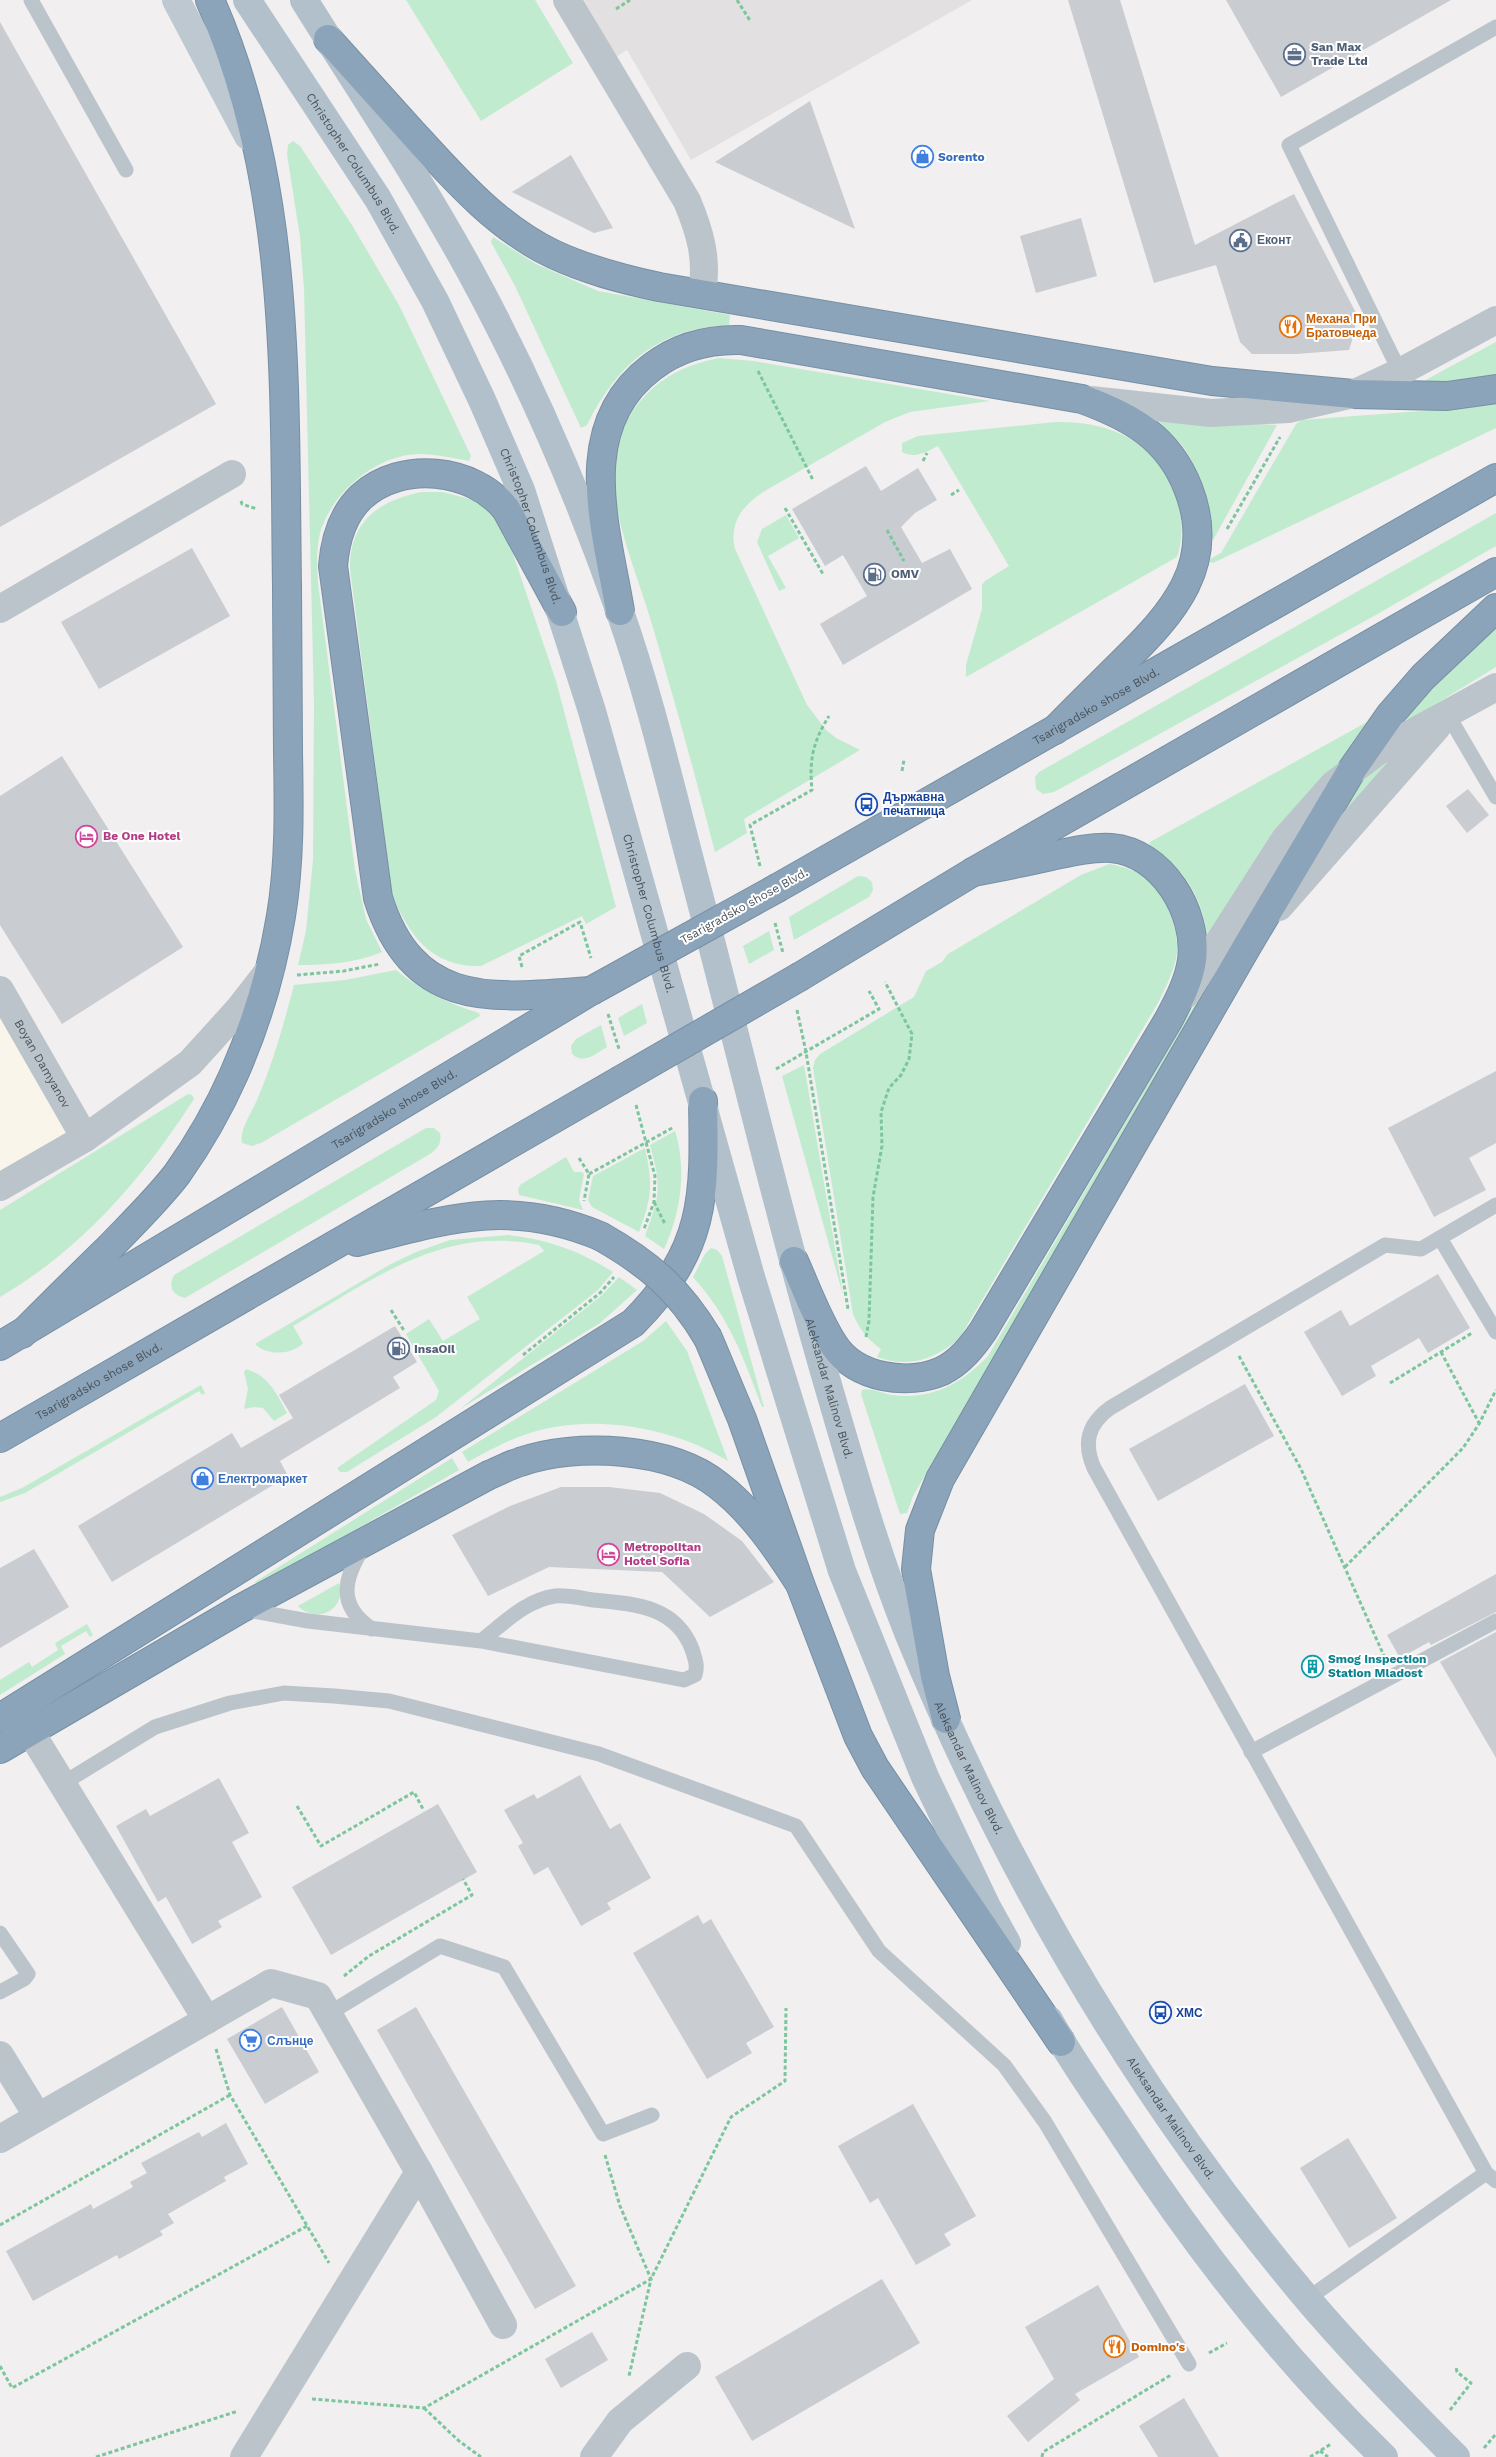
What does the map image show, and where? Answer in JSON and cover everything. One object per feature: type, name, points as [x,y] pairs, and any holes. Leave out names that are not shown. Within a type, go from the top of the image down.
[{"type":"highway","points":[[11,1340],[139,1217],[177,1174],[211,1119],[232,1077],[252,1028],[284,972],[281,915],[289,834],[285,456],[281,304],[271,219],[260,160],[235,66],[210,0]]},
{"type":"highway","points":[[328,39],[458,183],[528,240],[553,254],[604,274],[650,285],[1212,381],[1353,394],[1447,396],[1496,389]]},
{"type":"highway","points":[[620,611],[601,500],[600,464],[605,435],[614,411],[626,391],[643,373],[666,356],[707,341],[741,340],[1082,399],[1131,420],[1170,453],[1179,467],[1196,512],[1197,545],[1186,588],[1168,616],[1054,730]]},
{"type":"highway","points":[[562,612],[506,509],[496,496],[470,481],[440,474],[422,474],[401,477],[381,484],[362,497],[349,513],[334,547],[333,566],[378,898],[391,932],[418,968],[435,980],[453,988],[507,996],[591,991]]},
{"type":"highway","name":"Tsarigradsko shose Blvd.","points":[[11,1340],[377,1118],[591,991],[770,878],[1054,730],[1496,478]]},
{"type":"highway","name":"Tsarigradsko shose Blvd.","points":[[0,1438],[801,976],[973,872],[1496,572]]},
{"type":"highway","points":[[946,1720],[935,1676],[916,1569],[920,1530],[927,1508],[960,1441],[1246,948],[1353,768],[1390,715],[1423,677],[1496,608]]},
{"type":"highway","points":[[794,1261],[834,1345],[846,1360],[886,1376],[903,1378],[941,1371],[958,1361],[972,1347],[983,1331],[1169,1020],[1189,976],[1192,939],[1182,904],[1175,891],[1155,868],[1142,858],[1112,848],[1087,849],[973,872]]},
{"type":"highway","points":[[0,1718],[634,1323],[676,1270],[697,1222],[701,1207],[704,1163],[703,1101]]},
{"type":"highway","points":[[326,1249],[447,1220],[495,1214],[520,1215],[560,1222],[600,1236],[638,1259],[660,1276],[686,1305],[708,1338],[742,1419],[800,1584],[858,1736],[875,1768],[1061,2042]]},
{"type":"highway","points":[[0,1749],[240,1609],[489,1475],[521,1461],[585,1450],[614,1451],[665,1460],[707,1477],[727,1492],[770,1538],[800,1584]]},
{"type":"main road","points":[[176,0],[216,71],[260,160]]},
{"type":"main road","name":"Christopher Columbus Blvd.","points":[[246,0],[378,199],[435,301],[482,400],[521,490],[562,612],[703,1101]]},
{"type":"main road","points":[[304,0],[410,169],[459,252],[520,368],[556,449],[620,611]]},
{"type":"main road","name":"Aleksandar Malinov Blvd.","points":[[620,611],[662,750],[718,960],[794,1261],[832,1399],[877,1546],[907,1630],[946,1720],[1020,1873],[1104,2019],[1200,2162],[1307,2299],[1395,2396],[1456,2457]]},
{"type":"main road","points":[[703,1101],[785,1393],[842,1571],[925,1777],[987,1908],[1061,2042],[1172,2209],[1238,2298],[1288,2357],[1384,2457]]},
{"type":"street","points":[[567,0],[687,201],[700,234],[703,249],[704,278],[702,293]]},
{"type":"street","points":[[1082,399],[1224,413],[1288,409],[1353,394],[1400,372],[1496,320]]},
{"type":"street","points":[[0,609],[232,474]]},
{"type":"street","points":[[1169,1020],[1285,839],[1315,803],[1353,768],[1377,752],[1448,715],[1496,687]]},
{"type":"street","points":[[1246,948],[1330,847],[1448,715]]},
{"type":"street","points":[[0,1187],[85,1138],[190,1063],[238,1010],[284,972]]},
{"type":"street","name":"Boyan Damyanov","points":[[0,990],[85,1138]]},
{"type":"street","points":[[30,1731],[207,2020]]},
{"type":"street","points":[[0,2139],[271,1983],[318,1996],[419,2172],[503,2324]]},
{"type":"street","points":[[0,2055],[38,2117]]},
{"type":"street","points":[[244,2457],[419,2172]]},
{"type":"street","points":[[594,2457],[620,2421],[687,2366]]},
{"type":"lane","points":[[31,0],[126,170]]},
{"type":"lane","points":[[1400,372],[1290,145],[1496,27]]},
{"type":"lane","points":[[1448,715],[1496,797]]},
{"type":"lane","points":[[1307,2299],[1491,2177],[1251,1752],[1094,1468],[1088,1456],[1087,1441],[1094,1422],[1110,1408],[1385,1245],[1421,1249],[1496,1206]]},
{"type":"lane","points":[[1440,1238],[1493,1327]]},
{"type":"lane","points":[[368,1539],[351,1567],[347,1593],[350,1610],[357,1619],[373,1630]]},
{"type":"lane","points":[[240,1609],[373,1630],[481,1642],[684,1680],[695,1675],[697,1663],[689,1644],[678,1626],[661,1614],[640,1604],[556,1596],[527,1605],[481,1642]]},
{"type":"lane","points":[[1251,1752],[1496,1621]]},
{"type":"lane","points":[[62,1784],[155,1727],[230,1703],[284,1693],[324,1695],[389,1701],[600,1754],[796,1826],[879,1951],[1004,2065],[1010,2073],[1045,2122],[1189,2364]]},
{"type":"lane","points":[[0,1932],[28,1974],[24,1979],[0,1992]]},
{"type":"lane","points":[[328,2014],[440,1946],[504,1967],[603,2134],[652,2115]]},
{"type":"path","points":[[616,9],[630,0]]},
{"type":"path","points":[[737,0],[751,22]]},
{"type":"path","points":[[754,364],[813,480]]},
{"type":"path","points":[[1227,530],[1281,436]]},
{"type":"path","points":[[923,461],[927,453]]},
{"type":"path","points":[[951,495],[959,490]]},
{"type":"path","points":[[785,508],[823,574]]},
{"type":"path","points":[[887,530],[904,561]]},
{"type":"path","points":[[770,878],[750,825],[812,790],[810,766],[816,736],[829,716]]},
{"type":"path","points":[[902,771],[904,760]]},
{"type":"path","points":[[774,917],[783,955]]},
{"type":"path","points":[[519,956],[580,922]]},
{"type":"path","points":[[284,972],[355,970],[388,962]]},
{"type":"path","points":[[865,1342],[869,1321],[873,1197],[882,1146],[881,1112],[889,1088],[901,1075],[910,1059],[912,1034],[885,982]]},
{"type":"path","points":[[776,1069],[879,1008],[869,991]]},
{"type":"path","points":[[795,1003],[806,1052],[849,1311]]},
{"type":"path","points":[[589,1174],[673,1128]]},
{"type":"path","points":[[579,1158],[589,1174],[584,1200],[586,1205]]},
{"type":"path","points":[[391,1310],[405,1332]]},
{"type":"path","points":[[1390,1383],[1441,1352],[1493,1327]]},
{"type":"path","points":[[1229,1338],[1301,1469],[1394,1677]]},
{"type":"path","points":[[1441,1352],[1479,1424]]},
{"type":"path","points":[[1345,1567],[1464,1448],[1479,1424],[1496,1390]]},
{"type":"path","points":[[297,1806],[321,1846],[414,1792],[424,1811]]},
{"type":"path","points":[[369,1956],[472,1895],[463,1879]]},
{"type":"path","points":[[620,2421],[650,2279],[731,2117],[785,2081],[786,2008]]},
{"type":"path","points":[[207,2020],[230,2095],[328,2262]]},
{"type":"path","points":[[0,2225],[230,2095]]},
{"type":"path","points":[[606,2163],[620,2206],[650,2279]]},
{"type":"path","points":[[0,2366],[12,2388],[307,2226]]},
{"type":"path","points":[[96,2457],[281,2397],[424,2408],[650,2279]]},
{"type":"path","points":[[1042,2457],[1043,2452],[1227,2343]]},
{"type":"path","points":[[1447,2413],[1471,2383],[1457,2372],[1456,2367],[1461,2371]]},
{"type":"path","points":[[424,2408],[458,2441],[481,2457]]},
{"type":"path","points":[[1484,2448],[1495,2436]]},
{"type":"path","points":[[1310,2457],[1332,2443]]},
{"type":"path","points":[[1320,2451],[1328,2457]]},
{"type":"shaded area","points":[[584,0],[972,0],[691,160],[627,50],[616,57]]},
{"type":"shaded area","points":[[0,991],[85,1138],[0,1187]]},
{"type":"green space","points":[[406,0],[535,0],[573,63],[481,121]]},
{"type":"green space","points":[[293,141],[300,146],[352,225],[399,305],[471,456],[469,461],[419,454],[387,461],[358,478],[345,490],[334,504],[320,533],[317,552],[318,583],[355,870],[366,919],[382,952],[351,961],[309,965],[298,965],[306,931],[313,860],[314,703],[304,289],[300,237],[287,154],[288,145]]},
{"type":"green space","points":[[493,237],[536,264],[598,291],[730,315],[729,325],[682,333],[661,342],[643,353],[612,384],[587,425],[581,428],[515,286],[491,242]]},
{"type":"green space","points":[[1496,342],[1496,377],[1454,384],[1427,382],[1426,380],[1431,377]]},
{"type":"green space","points":[[719,358],[753,361],[990,401],[910,412],[885,422],[763,492],[743,509],[734,531],[735,549],[807,705],[826,730],[836,738],[860,750],[744,819],[747,833],[715,852],[650,616],[619,518],[614,468],[618,443],[628,419],[644,397],[660,382],[687,367]]},
{"type":"green space","points":[[1496,401],[1496,428],[1213,563],[1210,562],[1210,559],[1221,553],[1296,424],[1302,420],[1421,411]]},
{"type":"green space","points":[[1156,418],[1277,425],[1213,540],[1211,539],[1209,513],[1204,489],[1194,466],[1181,444]]},
{"type":"green space","points":[[1056,422],[1095,426],[1113,431],[1130,438],[1145,449],[1157,462],[1168,478],[1180,512],[1181,534],[1177,557],[966,677],[966,665],[982,609],[982,585],[985,581],[1009,566],[938,446],[920,454],[911,455],[902,452],[902,443],[918,436]]},
{"type":"green space","points":[[422,492],[442,492],[474,500],[490,509],[500,522],[511,548],[556,681],[616,907],[586,924],[582,916],[481,966],[464,965],[449,961],[436,955],[424,946],[406,924],[392,895],[350,569],[351,552],[355,538],[361,526],[370,516],[380,507],[393,501]]},
{"type":"green space","points":[[1496,513],[1496,546],[1374,616],[1054,792],[1043,794],[1036,789],[1035,777],[1039,772]]},
{"type":"green space","points":[[786,515],[799,538],[768,556],[786,588],[779,591],[757,542],[762,529]]},
{"type":"green space","points":[[1496,620],[1496,667],[1408,721],[1402,711]]},
{"type":"green space","points":[[1367,722],[1366,731],[1209,936],[1207,935],[1200,905],[1185,877],[1166,857],[1149,845],[1150,842]]},
{"type":"green space","points":[[1406,744],[1326,832],[1354,782]]},
{"type":"green space","points":[[1109,864],[1132,870],[1148,881],[1163,900],[1169,912],[1174,924],[1177,948],[1176,959],[1166,987],[959,1339],[940,1352],[920,1360],[900,1362],[877,1357],[881,1349],[864,1334],[853,1314],[813,1068],[815,1060],[820,1054],[914,997],[926,971],[942,962],[948,954],[1081,875]]},
{"type":"green space","points":[[1273,871],[1278,874],[913,1496],[907,1513],[900,1514],[861,1394],[862,1390],[869,1389],[892,1395],[907,1396],[933,1392],[945,1388],[967,1375],[988,1356]]},
{"type":"green space","points":[[858,876],[866,877],[872,882],[873,890],[869,897],[794,940],[789,917]]},
{"type":"green space","points":[[769,931],[774,950],[749,964],[743,946]]},
{"type":"green space","points":[[396,970],[425,990],[446,1001],[479,1013],[480,1016],[261,1143],[252,1146],[242,1143],[242,1132],[268,1072],[294,985],[345,980]]},
{"type":"green space","points":[[642,1004],[647,1023],[624,1036],[618,1018]]},
{"type":"green space","points":[[601,1025],[607,1047],[590,1057],[581,1059],[572,1054],[571,1046],[576,1039]]},
{"type":"green space","points":[[804,1065],[843,1295],[782,1076]]},
{"type":"green space","points":[[188,1094],[192,1095],[194,1099],[154,1157],[109,1210],[58,1257],[0,1297],[0,1210]]},
{"type":"green space","points":[[426,1128],[434,1128],[440,1133],[439,1145],[430,1154],[185,1298],[177,1295],[172,1290],[171,1283],[174,1275]]},
{"type":"green space","points":[[675,1131],[681,1160],[680,1191],[675,1221],[664,1249],[645,1236],[654,1211],[658,1191],[658,1182],[650,1145]]},
{"type":"green space","points":[[645,1148],[650,1190],[647,1209],[639,1232],[592,1207],[588,1200],[593,1176]]},
{"type":"green space","points":[[566,1157],[574,1172],[582,1172],[584,1174],[579,1200],[583,1210],[519,1195],[520,1185]]},
{"type":"green space","points":[[508,1235],[563,1247],[613,1272],[598,1290],[436,1417],[347,1472],[340,1472],[337,1468],[436,1400],[439,1391],[406,1334],[429,1319],[443,1341],[480,1319],[467,1297],[544,1251],[539,1245],[504,1241],[471,1243],[440,1250],[380,1275],[293,1326],[303,1343],[299,1347],[286,1352],[272,1352],[266,1351],[255,1344],[389,1265],[416,1252],[450,1240]]},
{"type":"green space","points":[[711,1248],[717,1250],[722,1256],[764,1407],[762,1407],[742,1355],[726,1323],[706,1292],[693,1277],[705,1254]]},
{"type":"green space","points":[[619,1277],[637,1290],[600,1323],[460,1409],[602,1295]]},
{"type":"green space","points":[[666,1321],[687,1351],[728,1461],[681,1439],[655,1431],[629,1426],[575,1424],[549,1428],[524,1435],[468,1462],[462,1452],[643,1341]]},
{"type":"green space","points":[[246,1369],[261,1376],[271,1386],[287,1413],[274,1421],[263,1408],[244,1409],[248,1389],[244,1372]]},
{"type":"green space","points":[[201,1385],[205,1393],[202,1395],[199,1391],[25,1493],[0,1502],[0,1497],[22,1488]]},
{"type":"green space","points":[[452,1458],[459,1470],[258,1586],[256,1585],[255,1582]]},
{"type":"green space","points":[[339,1583],[339,1600],[335,1607],[329,1611],[314,1614],[306,1612],[298,1606]]},
{"type":"green space","points":[[87,1624],[93,1635],[90,1637],[86,1631],[61,1646],[65,1654],[0,1695],[0,1680],[29,1662],[32,1667],[58,1650],[55,1643]]},
{"type":"building","points":[[1068,0],[1120,0],[1195,245],[1294,194],[1355,311],[1355,331],[1349,350],[1296,354],[1252,354],[1240,342],[1216,265],[1154,283]]},
{"type":"building","points":[[1226,0],[1451,0],[1281,97]]},
{"type":"building","points":[[0,22],[216,404],[0,527]]},
{"type":"building","points":[[810,101],[855,229],[715,162]]},
{"type":"building","points":[[571,155],[613,228],[594,233],[512,192]]},
{"type":"building","points":[[1081,218],[1097,276],[1036,293],[1020,236]]},
{"type":"building","points":[[866,466],[881,491],[918,468],[937,500],[915,513],[901,527],[922,563],[950,549],[972,589],[843,665],[820,624],[867,596],[843,555],[825,566],[792,509]]},
{"type":"building","points":[[192,548],[230,616],[99,689],[61,622]]},
{"type":"building","points":[[62,756],[183,947],[62,1024],[0,925],[0,796]]},
{"type":"building","points":[[1468,789],[1489,815],[1467,833],[1446,806]]},
{"type":"building","points":[[1496,1071],[1496,1143],[1469,1158],[1486,1190],[1434,1217],[1388,1128]]},
{"type":"building","points":[[1438,1274],[1470,1328],[1428,1353],[1419,1338],[1371,1366],[1376,1376],[1342,1396],[1304,1332],[1341,1310],[1350,1326]]},
{"type":"building","points":[[395,1326],[417,1362],[393,1377],[400,1388],[280,1461],[288,1476],[112,1582],[78,1526],[232,1433],[241,1448],[293,1418],[279,1395]]},
{"type":"building","points":[[1245,1384],[1274,1436],[1158,1501],[1129,1449]]},
{"type":"building","name":"Metropolitan Hotel Sofia","points":[[561,1487],[609,1487],[660,1493],[704,1514],[742,1541],[774,1582],[710,1617],[662,1572],[549,1567],[488,1596],[452,1535],[510,1506]]},
{"type":"building","points":[[34,1549],[69,1607],[0,1648],[0,1568]]},
{"type":"building","points":[[1496,1574],[1496,1612],[1431,1645],[1429,1642],[1400,1658],[1387,1635]]},
{"type":"building","points":[[1496,1632],[1496,1758],[1440,1662]]},
{"type":"building","points":[[580,1775],[610,1829],[620,1823],[651,1878],[607,1903],[611,1909],[581,1926],[548,1867],[534,1875],[518,1846],[523,1843],[504,1810],[534,1794],[537,1799]]},
{"type":"building","points":[[219,1778],[249,1833],[232,1842],[262,1897],[218,1921],[222,1927],[192,1944],[166,1897],[158,1902],[116,1826],[146,1809],[150,1816]]},
{"type":"building","points":[[438,1804],[477,1872],[331,1955],[292,1887]]},
{"type":"building","points":[[698,1915],[703,1924],[711,1919],[774,2027],[746,2043],[752,2053],[707,2079],[633,1953]]},
{"type":"building","points":[[282,2007],[319,2072],[265,2104],[227,2039]]},
{"type":"building","points":[[416,2007],[576,2286],[535,2309],[377,2030]]},
{"type":"building","points":[[913,2104],[976,2216],[944,2234],[951,2245],[916,2265],[878,2198],[870,2203],[838,2146]]},
{"type":"building","points":[[226,2123],[248,2164],[224,2177],[226,2181],[168,2214],[174,2223],[160,2231],[163,2235],[119,2259],[117,2255],[33,2301],[6,2251],[91,2204],[93,2209],[133,2187],[130,2182],[147,2173],[141,2163],[199,2132],[202,2137]]},
{"type":"building","points":[[1348,2138],[1397,2218],[1349,2248],[1300,2168]]},
{"type":"building","points":[[882,2279],[920,2343],[752,2441],[715,2377]]},
{"type":"building","points":[[1098,2285],[1139,2357],[1075,2394],[1080,2400],[1028,2442],[1007,2416],[1054,2379],[1025,2327]]},
{"type":"building","points":[[592,2332],[608,2360],[561,2388],[545,2359]]},
{"type":"building","points":[[1184,2398],[1219,2457],[1158,2457],[1139,2426]]},
{"type":"place","name":"San Max Trade Ltd","points":[[1295,54]]},
{"type":"place","name":"Sorento","points":[[922,157]]},
{"type":"place","name":"Еконт","points":[[1241,240]]},
{"type":"place","name":"Механа При Братовчеда","points":[[1290,326]]},
{"type":"place","name":"OMV","points":[[875,574]]},
{"type":"place","name":"Държавна печатница","points":[[867,804]]},
{"type":"place","name":"Be One Hotel","points":[[87,836]]},
{"type":"place","name":"InsaOil","points":[[398,1349]]},
{"type":"place","name":"Електромаркет","points":[[202,1479]]},
{"type":"place","name":"Metropolitan Hotel Sofia","points":[[608,1554]]},
{"type":"place","name":"Smog Inspection Station Mladost","points":[[1312,1666]]},
{"type":"place","name":"ХМС","points":[[1160,2013]]},
{"type":"place","name":"Слънце","points":[[251,2041]]},
{"type":"place","name":"Domino's","points":[[1115,2347]]}]
